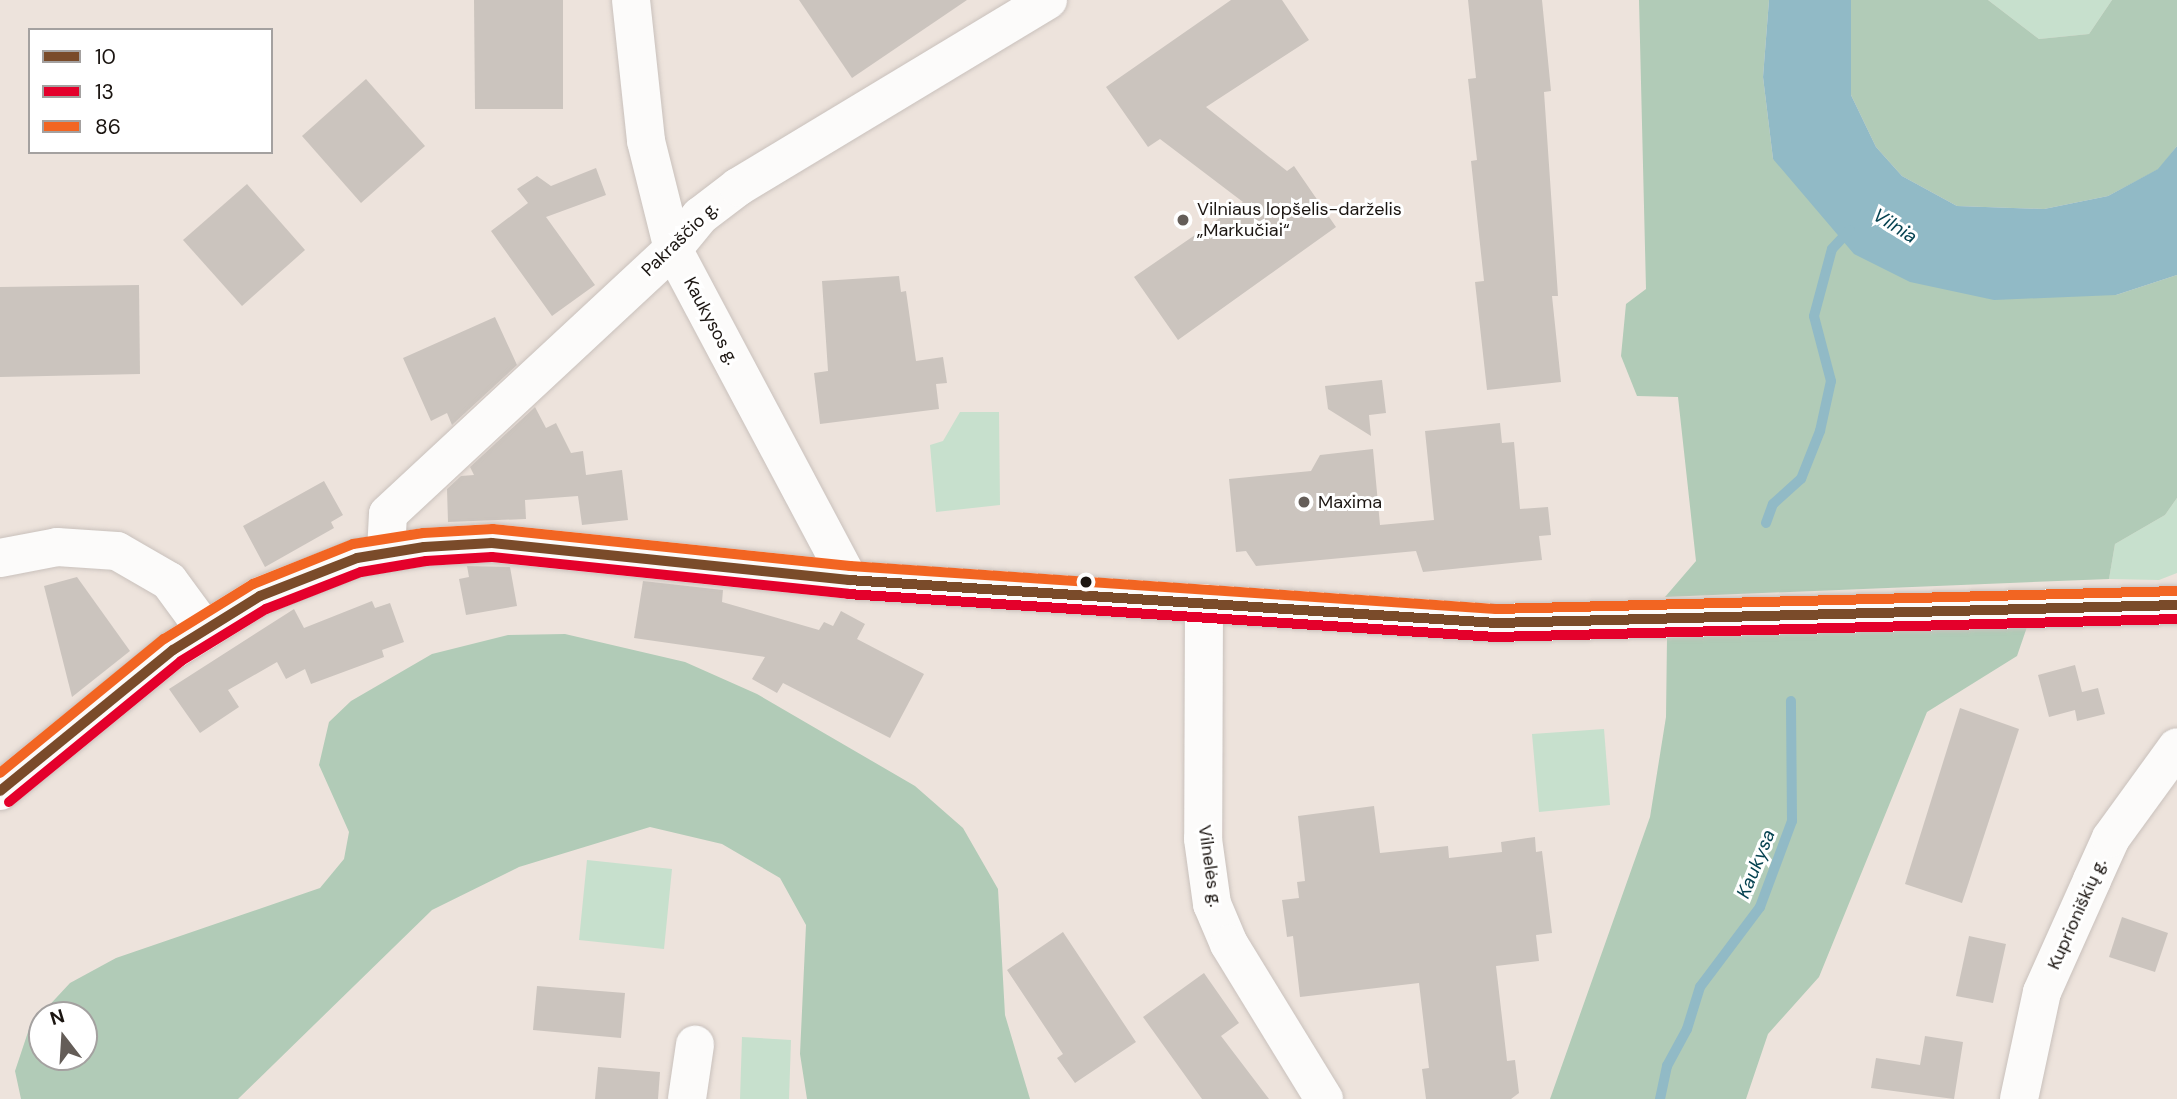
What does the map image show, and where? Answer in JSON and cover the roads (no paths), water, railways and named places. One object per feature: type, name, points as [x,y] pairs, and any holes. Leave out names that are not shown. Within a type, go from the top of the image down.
[{"type":"street","name":"Kaukysos g.","points":[[631,0],[646,141],[673,249],[849,580]]},
{"type":"street","name":"Pakraščio g.","points":[[386,552],[388,514],[673,249],[700,216],[738,187],[1048,0]]},
{"type":"street","points":[[0,791],[98,708],[205,630],[307,573],[386,552],[492,542],[849,580],[1496,623],[2177,605]]},
{"type":"street","points":[[0,558],[57,547],[117,551],[169,580],[205,630]]},
{"type":"street","name":"Vilnelės g.","points":[[1204,603],[1203,839],[1212,904],[1229,944],[1324,1099]]},
{"type":"street","name":"Kuprioniškių g.","points":[[2019,1099],[2042,992],[2092,880],[2111,838],[2177,747]]},
{"type":"street","points":[[687,1099],[695,1045]]},
{"type":"water","name":"Vilnia","points":[[1769,0],[1851,0],[1851,95],[1876,147],[1902,176],[1957,206],[2044,209],[2108,196],[2158,169],[2177,146],[2177,275],[2116,295],[1994,300],[1910,282],[1854,254],[1773,159],[1763,77]]},
{"type":"waterway","name":"Kaukysa","points":[[1766,523],[1773,504],[1801,479],[1820,431],[1831,381],[1814,316],[1832,249],[1850,230]]},
{"type":"waterway","name":"Kaukysa","points":[[1660,1099],[1667,1066],[1687,1029],[1700,987],[1760,907],[1792,821],[1791,701]]},
{"type":"place","name":"Vilniaus lopšelis-darželis „Markučiai“","points":[[1183,220]]},
{"type":"place","name":"Maxima","points":[[1304,502]]}]
